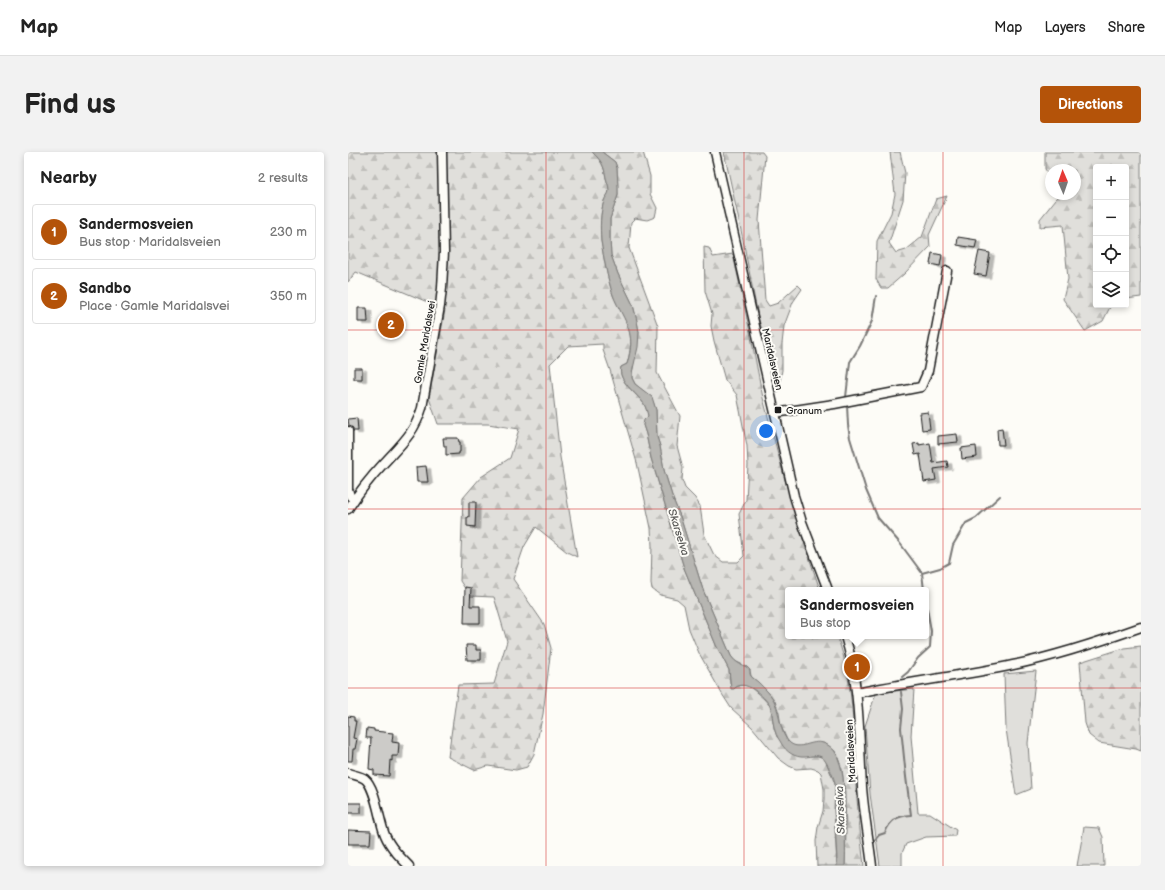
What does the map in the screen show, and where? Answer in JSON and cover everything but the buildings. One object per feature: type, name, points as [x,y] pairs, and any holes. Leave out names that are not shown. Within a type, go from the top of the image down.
[{"type":"street","name":"Gamle Maridalsvei","points":[[348,509],[379,468],[410,434],[416,424],[422,408],[442,288],[444,252],[442,152]]},
{"type":"street","name":"Maridalsveien","points":[[714,152],[799,513],[827,587]]},
{"type":"street","points":[[775,413],[834,404],[921,387],[928,371],[947,271]]},
{"type":"street","points":[[348,431],[348,489],[350,496],[354,500]]},
{"type":"street","points":[[857,693],[1013,665],[1097,642],[1141,627]]},
{"type":"street","name":"Maridalsveien","points":[[846,639],[857,693],[863,799],[872,866]]},
{"type":"street","points":[[348,773],[364,778],[369,784],[375,797],[378,814],[386,838],[395,852],[410,866]]},
{"type":"green space","points":[[348,152],[592,152],[598,158],[602,164],[609,187],[601,216],[600,231],[602,248],[607,275],[613,295],[625,318],[631,343],[627,364],[621,367],[622,377],[628,387],[644,404],[648,416],[643,425],[651,458],[684,568],[716,645],[729,670],[730,683],[736,687],[742,685],[749,686],[764,699],[770,706],[777,737],[808,756],[818,756],[824,758],[835,784],[834,810],[837,866],[817,866],[816,841],[818,827],[823,811],[824,799],[821,773],[818,770],[811,768],[796,769],[789,766],[778,758],[752,727],[731,708],[699,653],[689,629],[684,605],[677,599],[660,595],[652,589],[651,528],[637,463],[603,350],[603,344],[568,346],[550,364],[560,457],[577,557],[567,552],[536,527],[524,547],[513,579],[544,624],[551,648],[543,714],[534,754],[527,767],[516,770],[488,766],[474,770],[448,757],[458,685],[494,684],[507,641],[494,597],[470,596],[460,581],[463,498],[481,477],[510,458],[519,429],[488,424],[438,424],[429,398],[445,310],[356,272],[348,282]]},
{"type":"green space","points":[[602,152],[643,152],[650,176],[650,194],[657,208],[655,217],[647,220],[635,218],[631,222],[629,248],[658,326],[657,373],[680,416],[677,446],[683,468],[682,480],[685,488],[695,498],[700,506],[704,534],[714,555],[723,562],[738,562],[744,556],[739,514],[746,500],[748,465],[747,446],[737,395],[725,380],[714,341],[711,326],[712,314],[705,291],[704,247],[709,248],[713,257],[733,254],[763,398],[785,480],[819,587],[785,587],[785,639],[838,639],[843,654],[850,691],[856,787],[864,866],[845,866],[845,793],[842,769],[835,751],[823,743],[798,747],[788,742],[781,726],[775,701],[751,676],[750,670],[735,661],[731,656],[703,590],[664,470],[657,437],[656,410],[654,404],[651,397],[635,384],[632,378],[639,332],[633,305],[618,274],[611,255],[610,219],[618,195],[617,168],[615,162]]},
{"type":"green space","points":[[724,152],[762,152],[765,156],[759,220],[765,300],[769,306],[778,303],[798,285],[802,289],[793,302],[784,326],[782,370],[778,393],[758,316]]},
{"type":"green space","points":[[890,152],[900,152],[905,173],[903,200],[889,243],[896,253],[906,250],[922,237],[936,199],[947,196],[929,235],[930,247],[888,288],[881,288],[876,279],[877,241],[891,213],[895,194]]},
{"type":"green space","points":[[1045,152],[1141,152],[1141,297],[1129,299],[1129,164],[1093,164],[1093,308],[1110,308],[1103,321],[1085,331],[1063,299],[1068,279],[1063,225],[1040,227],[1040,219],[1055,200],[1081,200],[1081,164],[1045,164]]},
{"type":"green space","points":[[1141,646],[1141,751],[1099,743],[1089,735],[1085,723],[1080,662],[1124,648]]},
{"type":"green space","points":[[1036,671],[1028,743],[1031,789],[1016,795],[1006,729],[1004,674]]},
{"type":"green space","points":[[914,689],[911,736],[918,813],[930,813],[956,830],[955,836],[926,837],[906,844],[902,853],[902,866],[880,866],[870,794],[865,726],[876,693]]},
{"type":"green space","points":[[1084,827],[1099,828],[1103,837],[1104,866],[1077,866]]},
{"type":"water","name":"Skarselva","points":[[592,152],[602,152],[615,162],[617,168],[618,195],[610,219],[611,255],[618,274],[633,305],[639,332],[638,347],[632,378],[635,384],[652,397],[656,410],[657,437],[664,470],[703,590],[731,656],[737,662],[749,669],[750,675],[770,694],[777,708],[782,729],[789,742],[797,746],[819,742],[823,743],[830,747],[837,755],[844,784],[845,866],[837,866],[835,813],[836,788],[834,779],[827,764],[822,757],[819,756],[801,757],[788,752],[777,736],[770,706],[764,698],[754,690],[743,685],[731,689],[729,670],[716,645],[684,568],[651,458],[643,425],[644,420],[648,416],[644,404],[628,387],[622,377],[621,367],[627,364],[630,350],[630,333],[613,295],[606,268],[600,231],[603,206],[609,188],[602,164]]},
{"type":"waterway","points":[[846,397],[850,362],[860,346],[872,321],[876,296]]},
{"type":"waterway","points":[[847,405],[850,438],[866,490],[878,518],[899,542],[922,573],[924,587]]},
{"type":"waterway","points":[[922,573],[940,568],[949,563],[953,545],[966,523],[976,518],[1000,496]]},
{"type":"waterway","points":[[902,677],[908,672],[918,658],[930,647],[931,631],[929,620]]},
{"type":"waterway","points":[[876,866],[873,842],[879,835],[885,833],[892,822],[902,816],[911,815],[901,728],[903,709],[901,692]]},
{"type":"place","name":"Sandbo","points":[[391,325]]},
{"type":"place","name":"Granum","points":[[778,410]]},
{"type":"place","name":"Sandermosveien","points":[[857,667]]}]
